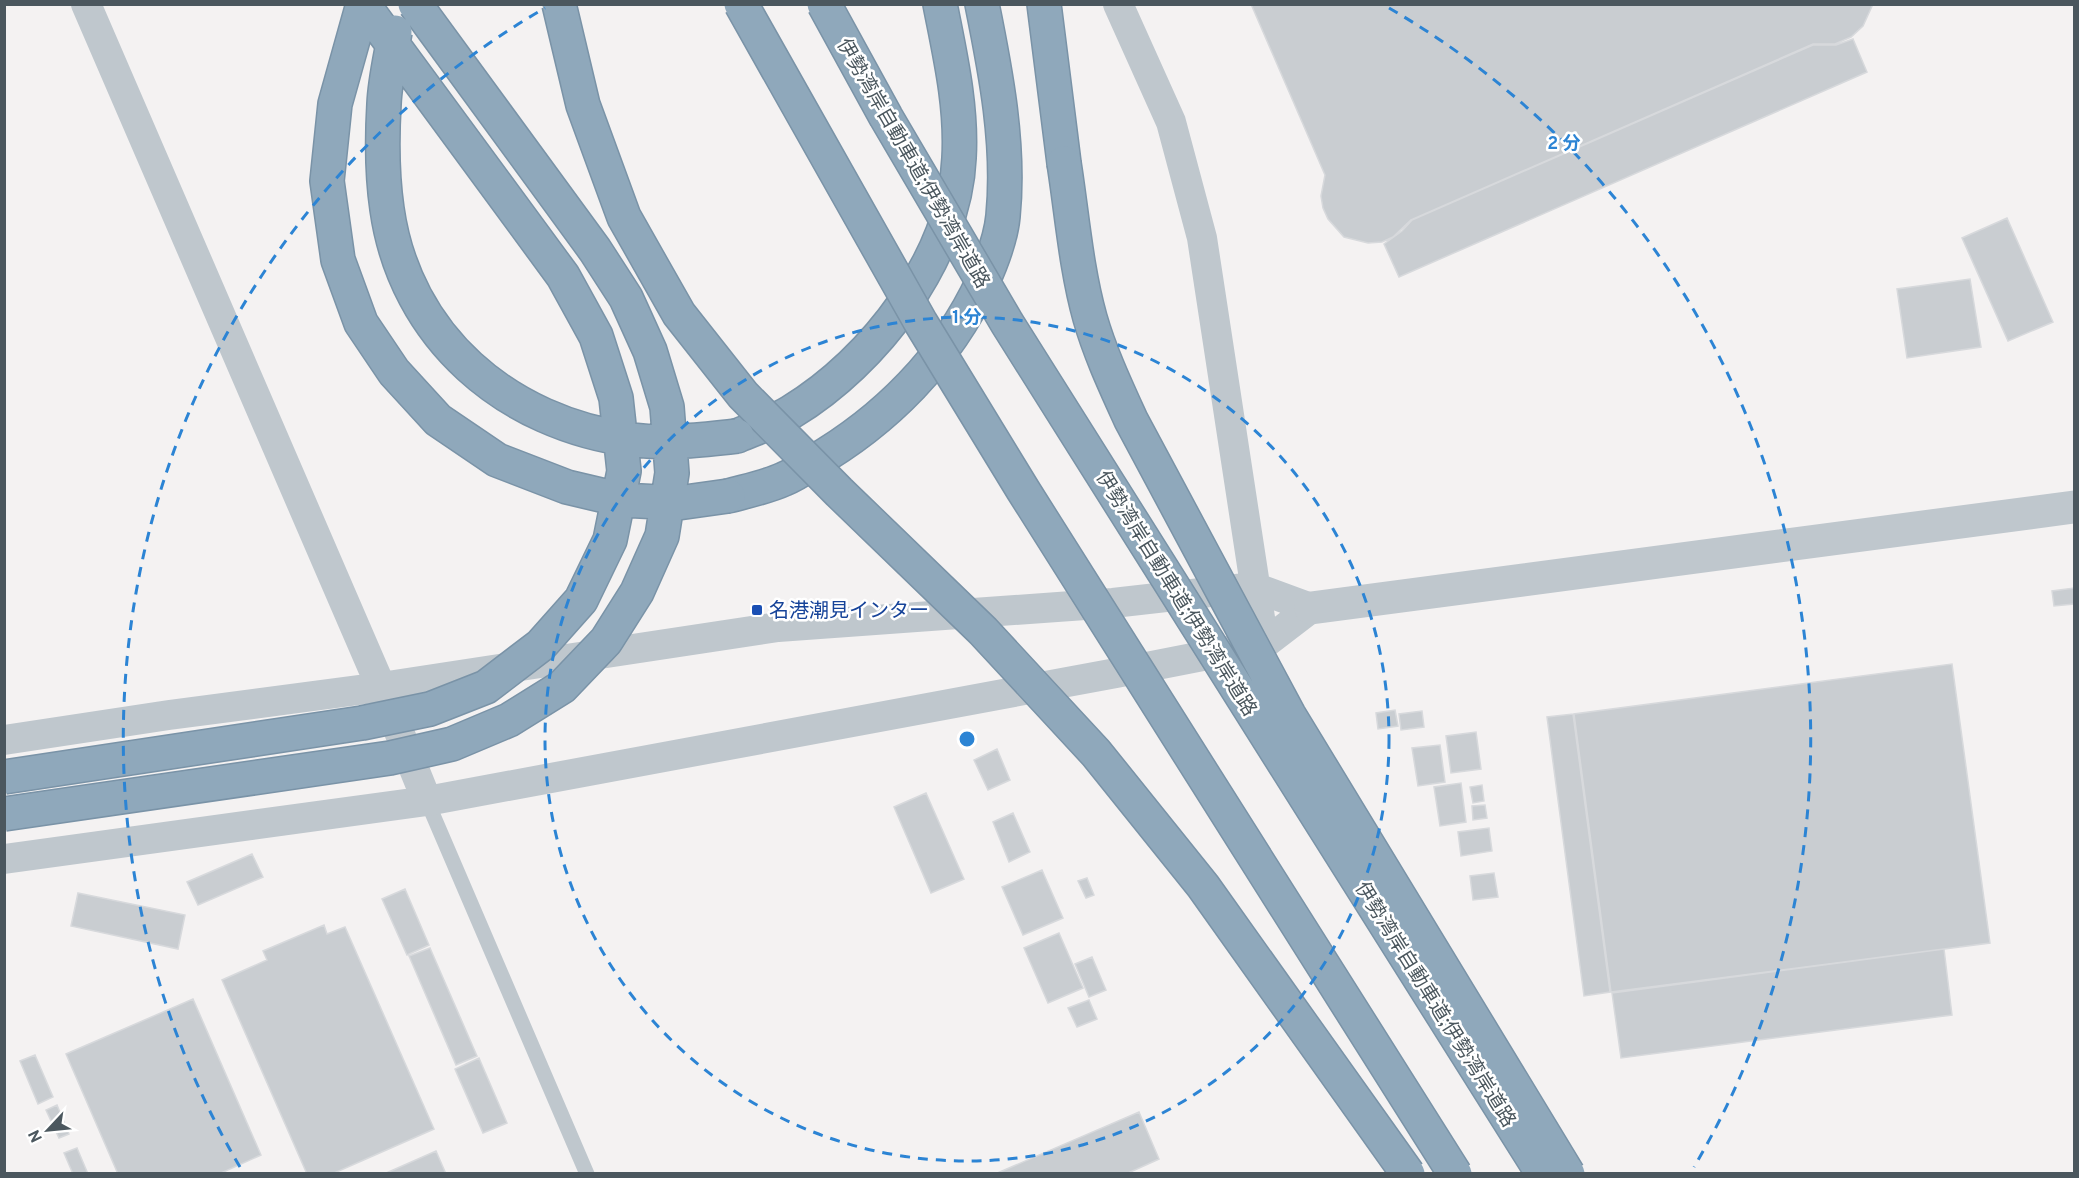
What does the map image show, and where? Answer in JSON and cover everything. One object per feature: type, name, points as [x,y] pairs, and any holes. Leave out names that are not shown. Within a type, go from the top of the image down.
[{"type":"highway","points":[[363,4],[335,104],[327,181],[338,260],[361,323],[394,372],[438,420],[497,460],[567,487],[622,500],[678,503],[728,496],[784,480],[843,446],[886,411],[917,380],[949,340],[974,300],[993,258],[1004,207],[1005,162],[982,4]]},
{"type":"highway","points":[[4,777],[362,723],[430,709],[486,687],[541,645],[581,600],[610,540],[624,471],[616,398],[596,336],[563,276],[363,4]]},
{"type":"highway","points":[[402,4],[384,103],[384,154],[387,209],[399,260],[418,304],[443,341],[477,373],[514,400],[551,420],[588,432],[634,440],[691,441],[737,436],[790,412],[828,385],[863,353],[894,320],[922,278],[954,202],[959,160],[960,118],[940,4]]},
{"type":"highway","points":[[4,814],[390,758],[452,744],[509,720],[562,687],[606,641],[638,592],[662,536],[672,473],[667,407],[650,351],[626,298],[595,250],[415,4]]},
{"type":"highway","points":[[559,4],[584,105],[624,217],[679,314],[743,395],[839,492],[983,631],[1096,753],[1203,886],[1408,1173]]},
{"type":"highway","points":[[741,4],[927,333],[1023,490],[1455,1173]]},
{"type":"highway","name":"伊勢湾岸自動車道;伊勢湾岸道路","points":[[824,4],[886,117],[1007,323],[1543,1173]]},
{"type":"highway","points":[[1044,4],[1077,249],[1090,317],[1109,371],[1131,420],[1175,505],[1289,715],[1568,1173]]},
{"type":"street","points":[[86,4],[381,687],[427,801]]},
{"type":"street","points":[[1118,4],[1171,122],[1202,238],[1263,644]]},
{"type":"street","points":[[4,740],[181,713],[381,687],[778,627],[1113,603],[1254,587],[1311,608],[2074,507]]},
{"type":"street","points":[[4,859],[427,801],[1104,676],[1263,644],[1311,608]]},
{"type":"lane","points":[[427,801],[587,1173]]},
{"type":"building","points":[[1251,4],[1873,4],[1863,26],[1851,37],[1835,44],[1813,44],[1411,220],[1393,237],[1382,242],[1368,243],[1344,237],[1328,219],[1321,196],[1325,175]]},
{"type":"building","points":[[1853,39],[1867,72],[1399,277],[1384,244],[1402,231],[1412,220],[1813,45],[1836,45]]},
{"type":"building","points":[[2007,218],[2053,322],[2008,341],[1962,238]]},
{"type":"building","points":[[1970,279],[1981,347],[1907,358],[1897,289]]},
{"type":"building","points":[[2074,588],[2074,604],[2054,606],[2052,591]]},
{"type":"building","points":[[1952,664],[1990,943],[1611,992],[1574,714]]},
{"type":"building","points":[[1395,710],[1398,726],[1378,729],[1376,713]]},
{"type":"building","points":[[1422,711],[1424,727],[1401,730],[1399,714]]},
{"type":"building","points":[[1573,714],[1610,992],[1584,996],[1547,717]]},
{"type":"building","points":[[1476,732],[1481,769],[1451,773],[1446,736]]},
{"type":"building","points":[[1440,745],[1445,782],[1418,786],[1412,748]]},
{"type":"building","points":[[997,749],[1010,780],[988,790],[974,760]]},
{"type":"building","points":[[1461,783],[1466,822],[1440,826],[1434,787]]},
{"type":"building","points":[[1482,785],[1484,801],[1473,803],[1470,787]]},
{"type":"building","points":[[926,793],[964,879],[931,893],[894,807]]},
{"type":"building","points":[[1485,805],[1487,818],[1473,820],[1472,806]]},
{"type":"building","points":[[1013,813],[1030,852],[1009,862],[993,822]]},
{"type":"building","points":[[1489,828],[1492,851],[1461,856],[1458,832]]},
{"type":"building","points":[[252,854],[263,877],[198,905],[187,882]]},
{"type":"building","points":[[1042,870],[1063,918],[1023,935],[1002,887]]},
{"type":"building","points":[[1494,873],[1498,897],[1473,900],[1470,876]]},
{"type":"building","points":[[1087,878],[1094,895],[1086,898],[1078,881]]},
{"type":"building","points":[[405,889],[429,945],[407,955],[382,899]]},
{"type":"building","points":[[78,893],[185,915],[178,949],[71,926]]},
{"type":"building","points":[[324,925],[327,934],[345,927],[434,1129],[332,1174],[307,1174],[222,980],[267,960],[263,951]]},
{"type":"building","points":[[1059,933],[1083,988],[1048,1003],[1024,948]]},
{"type":"building","points":[[430,948],[477,1056],[456,1065],[409,956]]},
{"type":"building","points":[[1944,949],[1952,1015],[1621,1058],[1612,993]]},
{"type":"building","points":[[1092,957],[1106,990],[1089,997],[1075,964]]},
{"type":"building","points":[[193,999],[261,1155],[219,1174],[118,1174],[66,1054]]},
{"type":"building","points":[[1089,1000],[1097,1019],[1077,1027],[1068,1008]]},
{"type":"building","points":[[35,1055],[53,1097],[38,1104],[20,1061]]},
{"type":"building","points":[[479,1058],[507,1123],[483,1133],[455,1069]]},
{"type":"building","points":[[57,1105],[69,1134],[59,1138],[46,1110]]},
{"type":"building","points":[[1139,1112],[1159,1159],[1126,1174],[995,1174]]},
{"type":"building","points":[[77,1148],[88,1174],[73,1174],[64,1153]]},
{"type":"building","points":[[436,1151],[446,1174],[384,1174]]},
{"type":"place","name":"名港潮見インター","points":[[757,610]]}]
